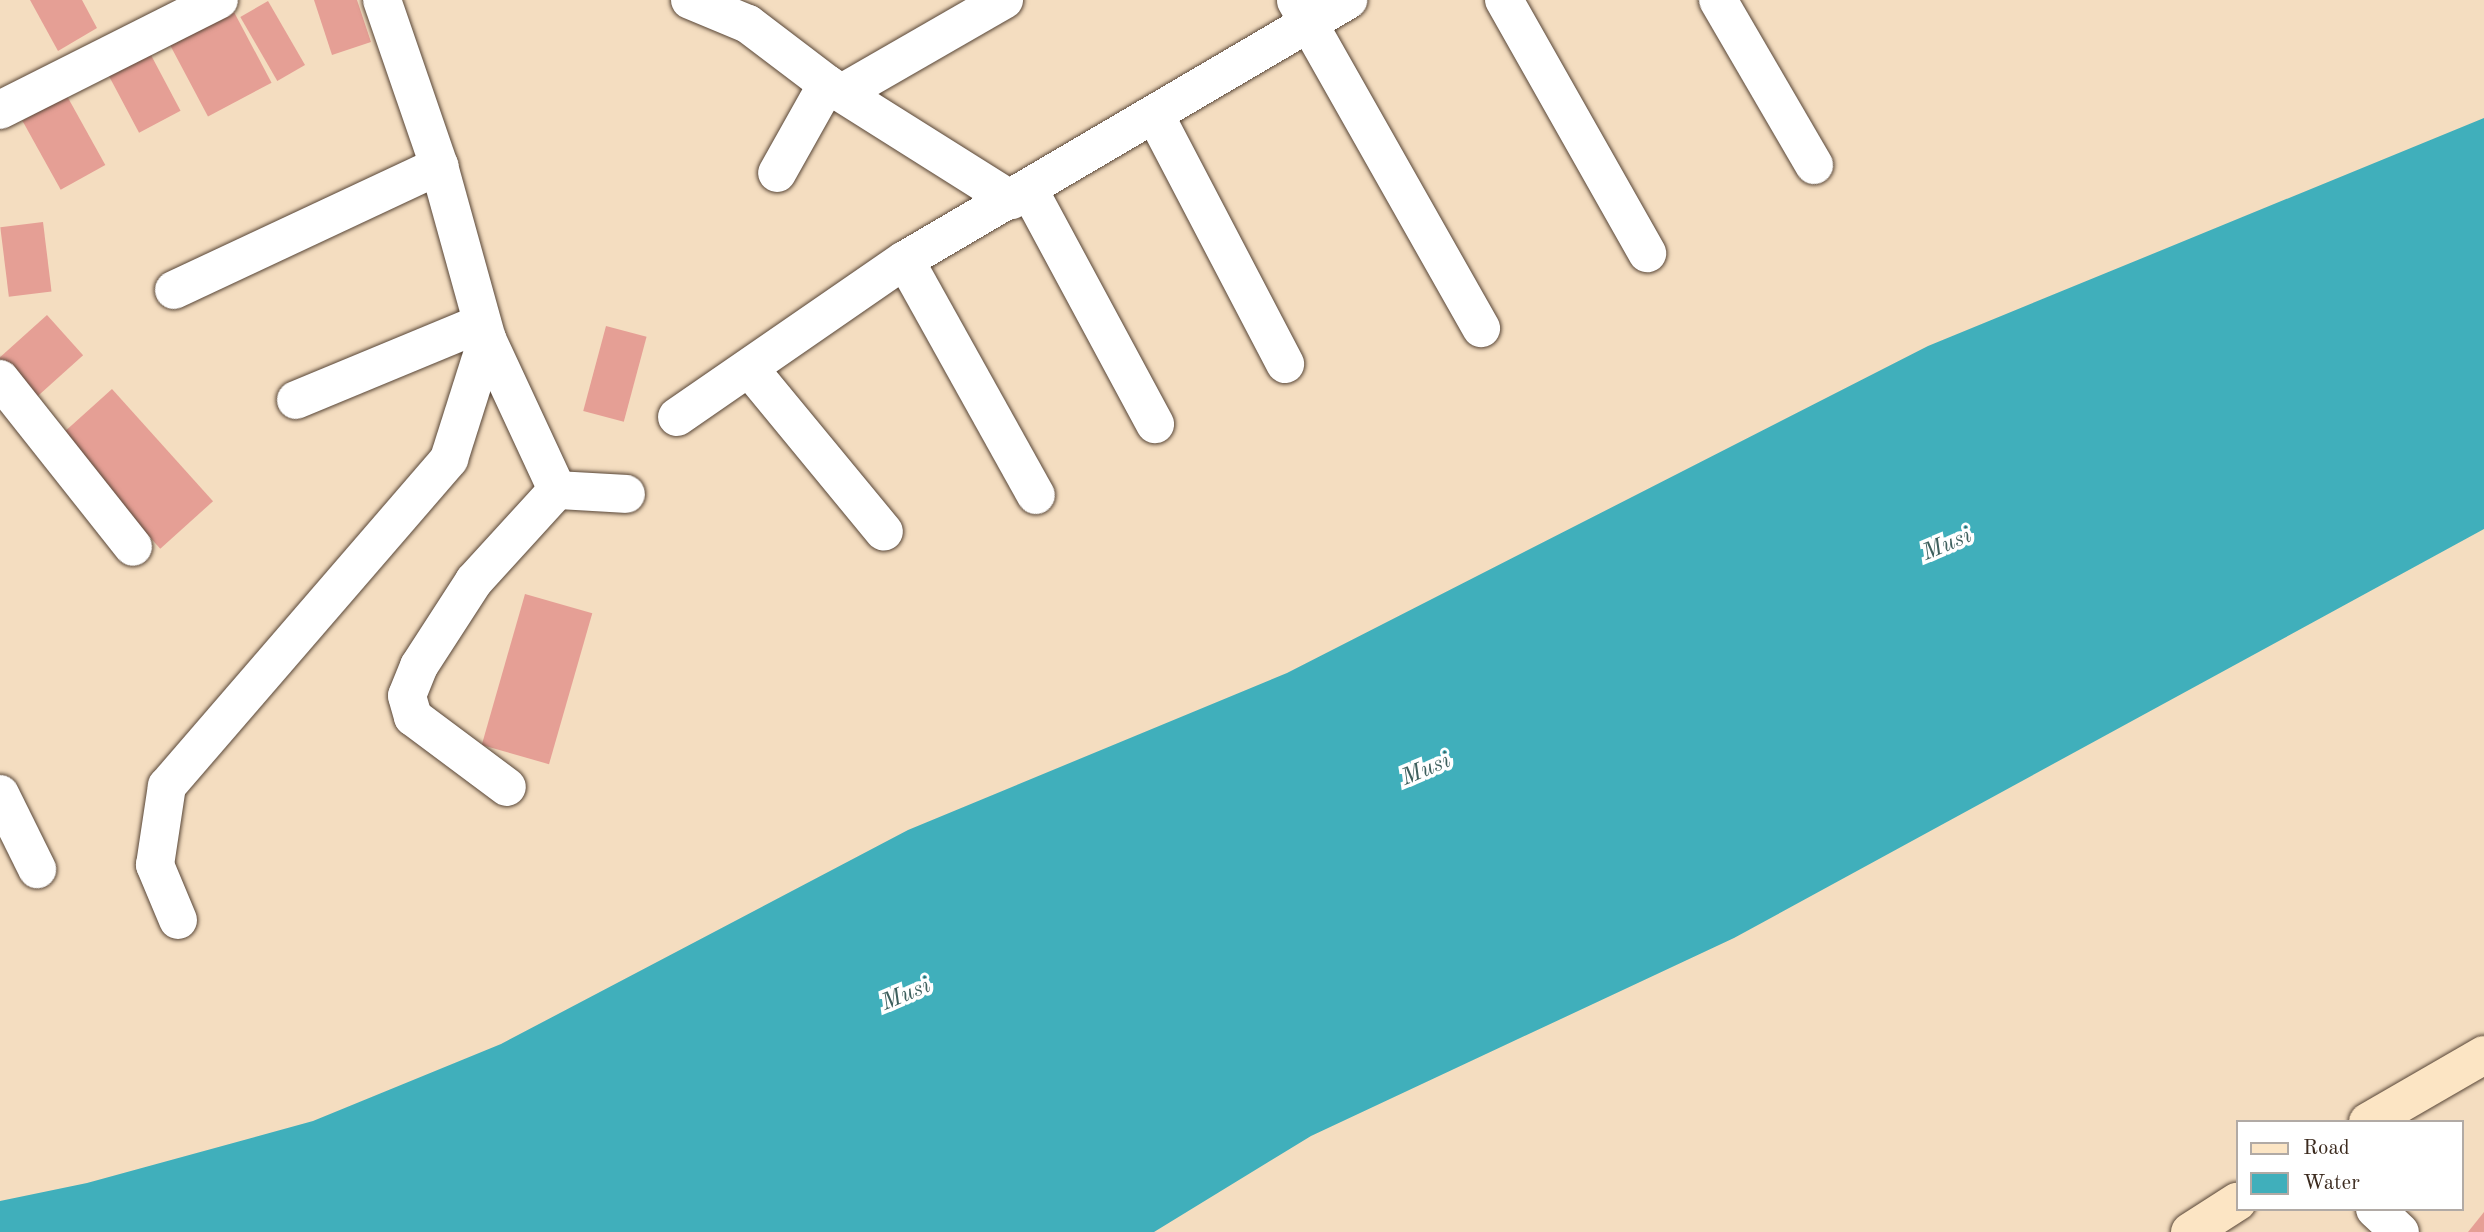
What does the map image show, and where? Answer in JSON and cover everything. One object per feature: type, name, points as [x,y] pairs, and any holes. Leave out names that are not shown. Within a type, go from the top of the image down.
[{"type":"street","points":[[0,110],[219,0]]},
{"type":"street","points":[[382,0],[439,166],[485,331],[557,490]]},
{"type":"street","points":[[777,173],[834,88],[1004,0]]},
{"type":"street","points":[[677,417],[905,260],[1155,115],[1302,11],[1348,0]]},
{"type":"street","points":[[1504,0],[1647,253]]},
{"type":"street","points":[[1718,0],[1814,165]]},
{"type":"street","points":[[694,1],[748,24],[834,88],[1020,195],[1155,424]]},
{"type":"street","points":[[1302,11],[1481,328]]},
{"type":"street","points":[[1155,115],[1285,364]]},
{"type":"street","points":[[174,290],[439,166]]},
{"type":"street","points":[[905,260],[1036,495]]},
{"type":"street","points":[[296,400],[485,331]]},
{"type":"street","points":[[178,920],[155,865],[167,786],[449,459],[485,331]]},
{"type":"street","points":[[749,368],[884,532]]},
{"type":"street","points":[[0,379],[133,547]]},
{"type":"street","points":[[557,490],[626,494]]},
{"type":"street","points":[[507,787],[413,717],[407,696],[419,666],[474,581],[557,490]]},
{"type":"street","points":[[0,794],[37,869]]},
{"type":"street","points":[[2371,1120],[2484,1055]]},
{"type":"street","points":[[2377,1211],[2400,1232]]},
{"type":"water","name":"Musi","points":[[2484,118],[2484,529],[1734,938],[1311,1136],[1154,1232],[0,1232],[0,1201],[87,1183],[313,1121],[501,1044],[908,830],[1287,673],[1928,346]]},
{"type":"building","points":[[30,0],[82,0],[97,28],[58,51]]},
{"type":"building","points":[[314,0],[357,0],[371,42],[332,55]]},
{"type":"building","points":[[268,1],[305,65],[277,81],[240,17]]},
{"type":"building","points":[[234,12],[272,83],[208,116],[170,46]]},
{"type":"building","points":[[143,40],[181,111],[139,133],[102,62]]},
{"type":"building","points":[[67,96],[105,165],[61,190],[22,121]]},
{"type":"building","points":[[43,222],[52,291],[9,297],[0,227]]},
{"type":"building","points":[[47,315],[83,355],[36,398],[0,357]]},
{"type":"building","points":[[606,326],[647,337],[624,422],[583,411]]},
{"type":"building","points":[[112,389],[213,501],[160,549],[59,437]]},
{"type":"building","points":[[525,594],[592,613],[549,764],[482,745]]},
{"type":"building","points":[[2484,1212],[2484,1232],[2468,1232]]}]
